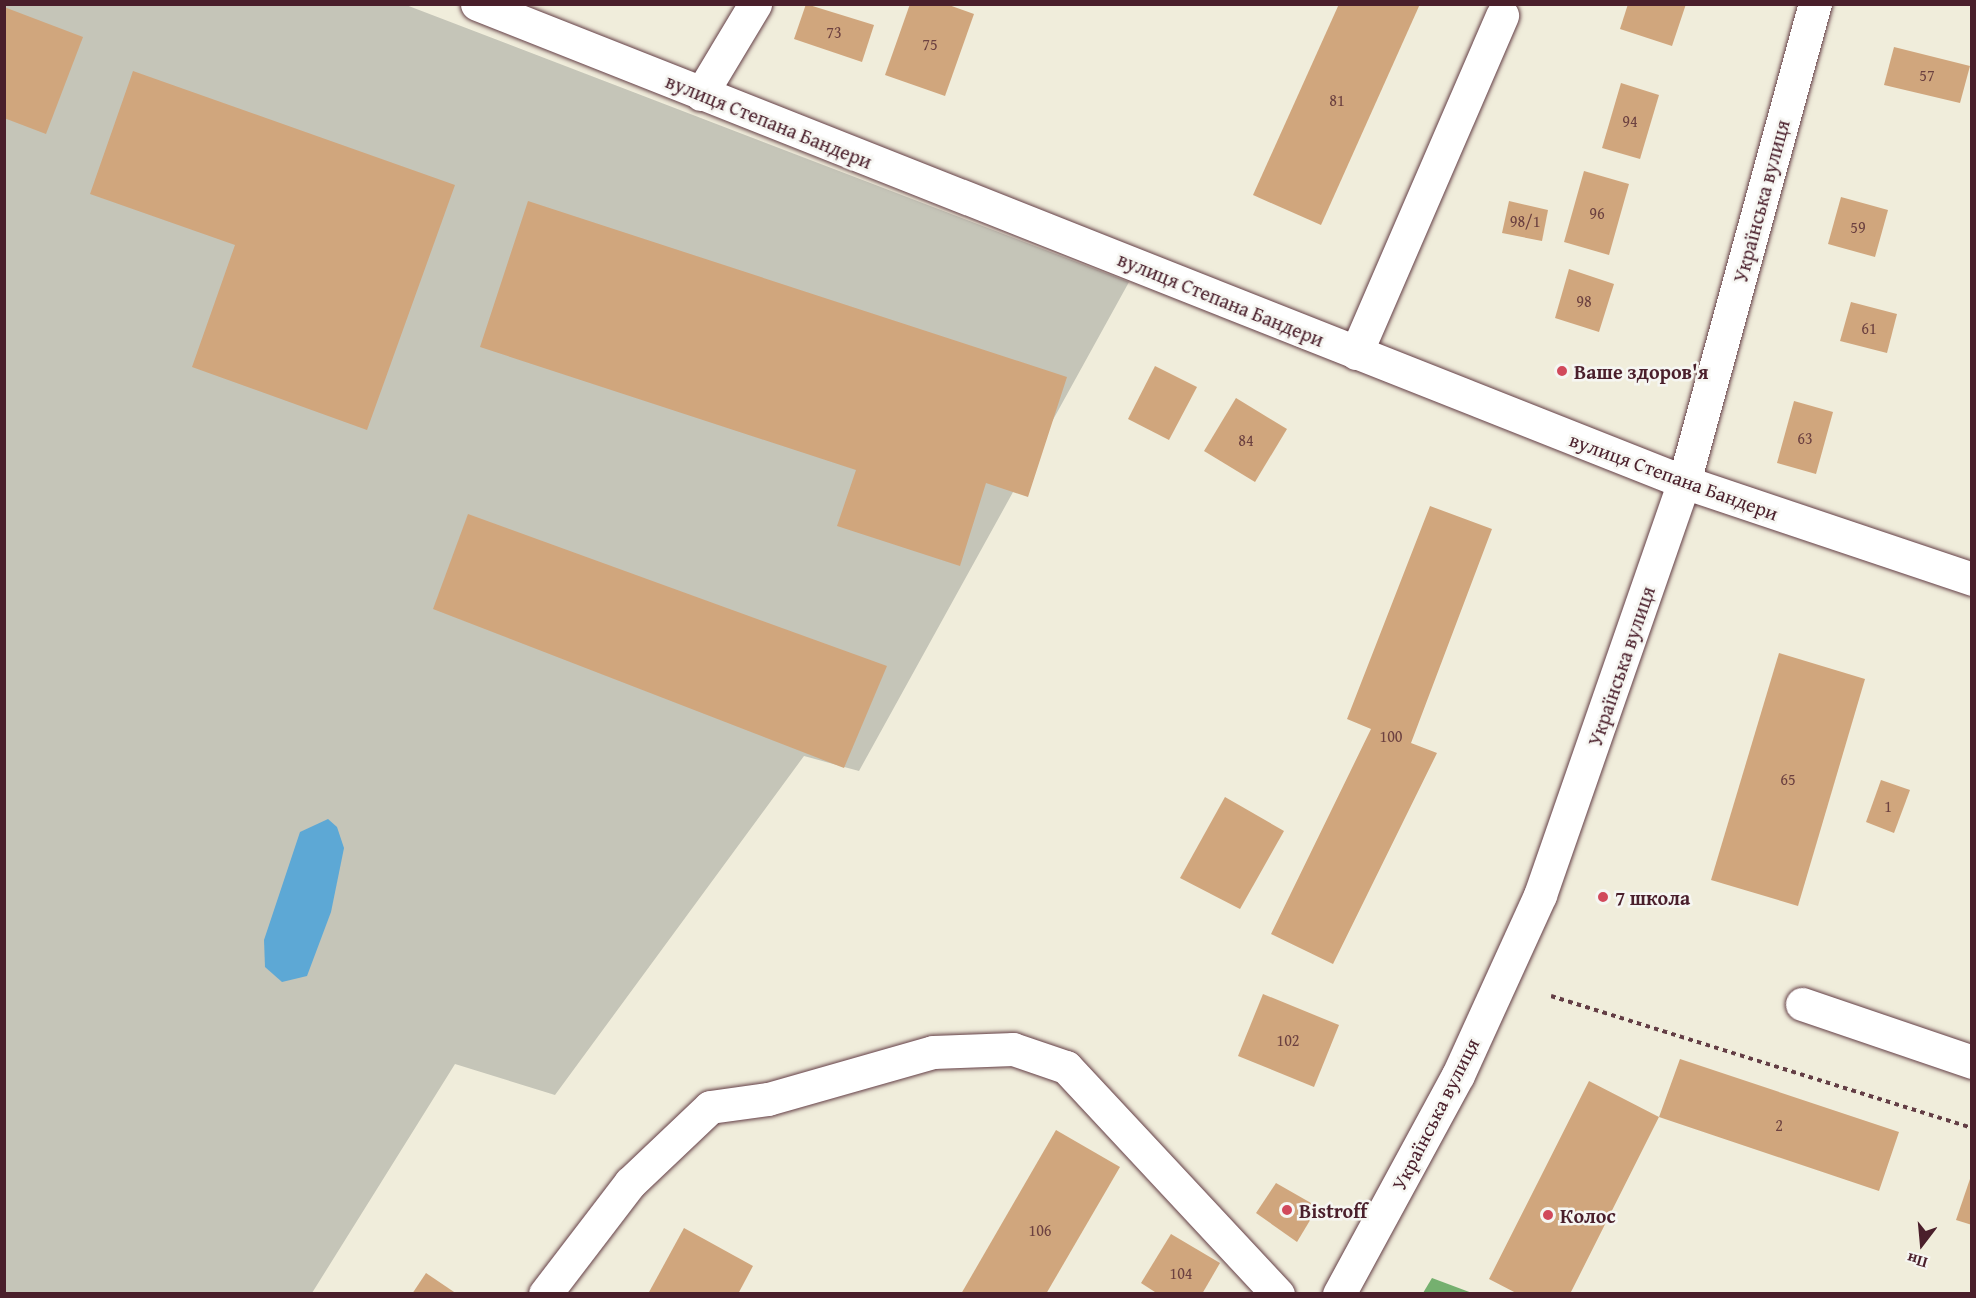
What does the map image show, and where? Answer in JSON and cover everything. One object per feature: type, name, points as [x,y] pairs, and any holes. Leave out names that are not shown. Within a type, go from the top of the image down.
[{"type":"street","name":"вулиця Степана Бандери","points":[[477,4],[1684,482],[1971,579]]},
{"type":"street","points":[[701,94],[755,4]]},
{"type":"street","name":"Українська вулиця","points":[[1339,1293],[1458,1075],[1540,895],[1684,482],[1815,4]]},
{"type":"street","points":[[1356,353],[1502,15]]},
{"type":"street","points":[[1802,1004],[1971,1062]]},
{"type":"street","points":[[545,1293],[630,1183],[710,1107],[768,1099],[933,1052],[1013,1049],[1066,1067],[1278,1293]]},
{"type":"path","points":[[1551,996],[1971,1128]]},
{"type":"shaded area","points":[[5,5],[406,5],[1129,282],[859,771],[804,756],[555,1095],[455,1064],[312,1293],[5,1294]]},
{"type":"green space","points":[[1432,1278],[1472,1293],[1423,1293]]},
{"type":"water","points":[[328,819],[337,827],[344,848],[331,912],[307,976],[282,982],[265,967],[264,940],[300,832]]},
{"type":"building","points":[[806,4],[874,25],[862,62],[794,39]]},
{"type":"building","points":[[910,4],[946,4],[974,14],[945,96],[885,75]]},
{"type":"building","points":[[1339,4],[1420,4],[1321,225],[1253,195]]},
{"type":"building","points":[[1628,4],[1686,4],[1672,46],[1620,29]]},
{"type":"building","points":[[4,7],[83,37],[46,134],[4,118]]},
{"type":"building","points":[[1894,47],[1970,66],[1960,103],[1884,85]]},
{"type":"building","points":[[133,71],[455,185],[367,430],[192,367],[235,245],[90,194]]},
{"type":"building","points":[[1621,83],[1659,95],[1640,159],[1602,148]]},
{"type":"building","points":[[1584,171],[1629,184],[1609,255],[1564,242]]},
{"type":"building","points":[[1841,197],[1888,210],[1875,257],[1828,244]]},
{"type":"building","points":[[528,201],[1067,377],[1028,497],[986,483],[960,566],[837,526],[856,470],[480,347]]},
{"type":"building","points":[[1509,201],[1548,210],[1542,241],[1502,233]]},
{"type":"building","points":[[1569,269],[1614,284],[1599,332],[1555,318]]},
{"type":"building","points":[[1851,302],[1897,314],[1887,353],[1840,341]]},
{"type":"building","points":[[1155,366],[1197,387],[1169,440],[1128,419]]},
{"type":"building","points":[[1236,398],[1287,429],[1255,482],[1204,451]]},
{"type":"building","points":[[1794,401],[1833,412],[1816,474],[1777,463]]},
{"type":"building","points":[[1430,506],[1492,529],[1411,743],[1437,753],[1333,964],[1271,934],[1371,729],[1347,719]]},
{"type":"building","points":[[468,514],[887,666],[844,768],[433,609]]},
{"type":"building","points":[[1779,653],[1865,679],[1798,906],[1711,880]]},
{"type":"building","points":[[1881,780],[1910,790],[1894,833],[1866,822]]},
{"type":"building","points":[[1225,797],[1284,831],[1240,909],[1180,878]]},
{"type":"building","points":[[1263,994],[1339,1025],[1314,1087],[1238,1056]]},
{"type":"building","points":[[1680,1059],[1899,1132],[1879,1191],[1659,1117]]},
{"type":"building","points":[[1589,1081],[1659,1117],[1570,1294],[1518,1294],[1489,1279]]},
{"type":"building","points":[[1056,1130],[1120,1167],[1046,1294],[961,1294]]},
{"type":"building","points":[[1972,1176],[1972,1225],[1956,1220]]},
{"type":"building","name":"Bistroff","points":[[1276,1183],[1318,1207],[1297,1242],[1256,1213]]},
{"type":"building","points":[[684,1228],[753,1266],[738,1294],[648,1294]]},
{"type":"building","points":[[1171,1234],[1220,1263],[1202,1294],[1158,1294],[1141,1283]]},
{"type":"building","points":[[426,1273],[457,1294],[412,1294]]},
{"type":"place","name":"Ваше здоров'я","points":[[1562,371]]},
{"type":"place","name":"7 школа","points":[[1603,897]]},
{"type":"place","name":"Bistroff","points":[[1287,1210]]},
{"type":"place","name":"Колос","points":[[1548,1215]]}]
